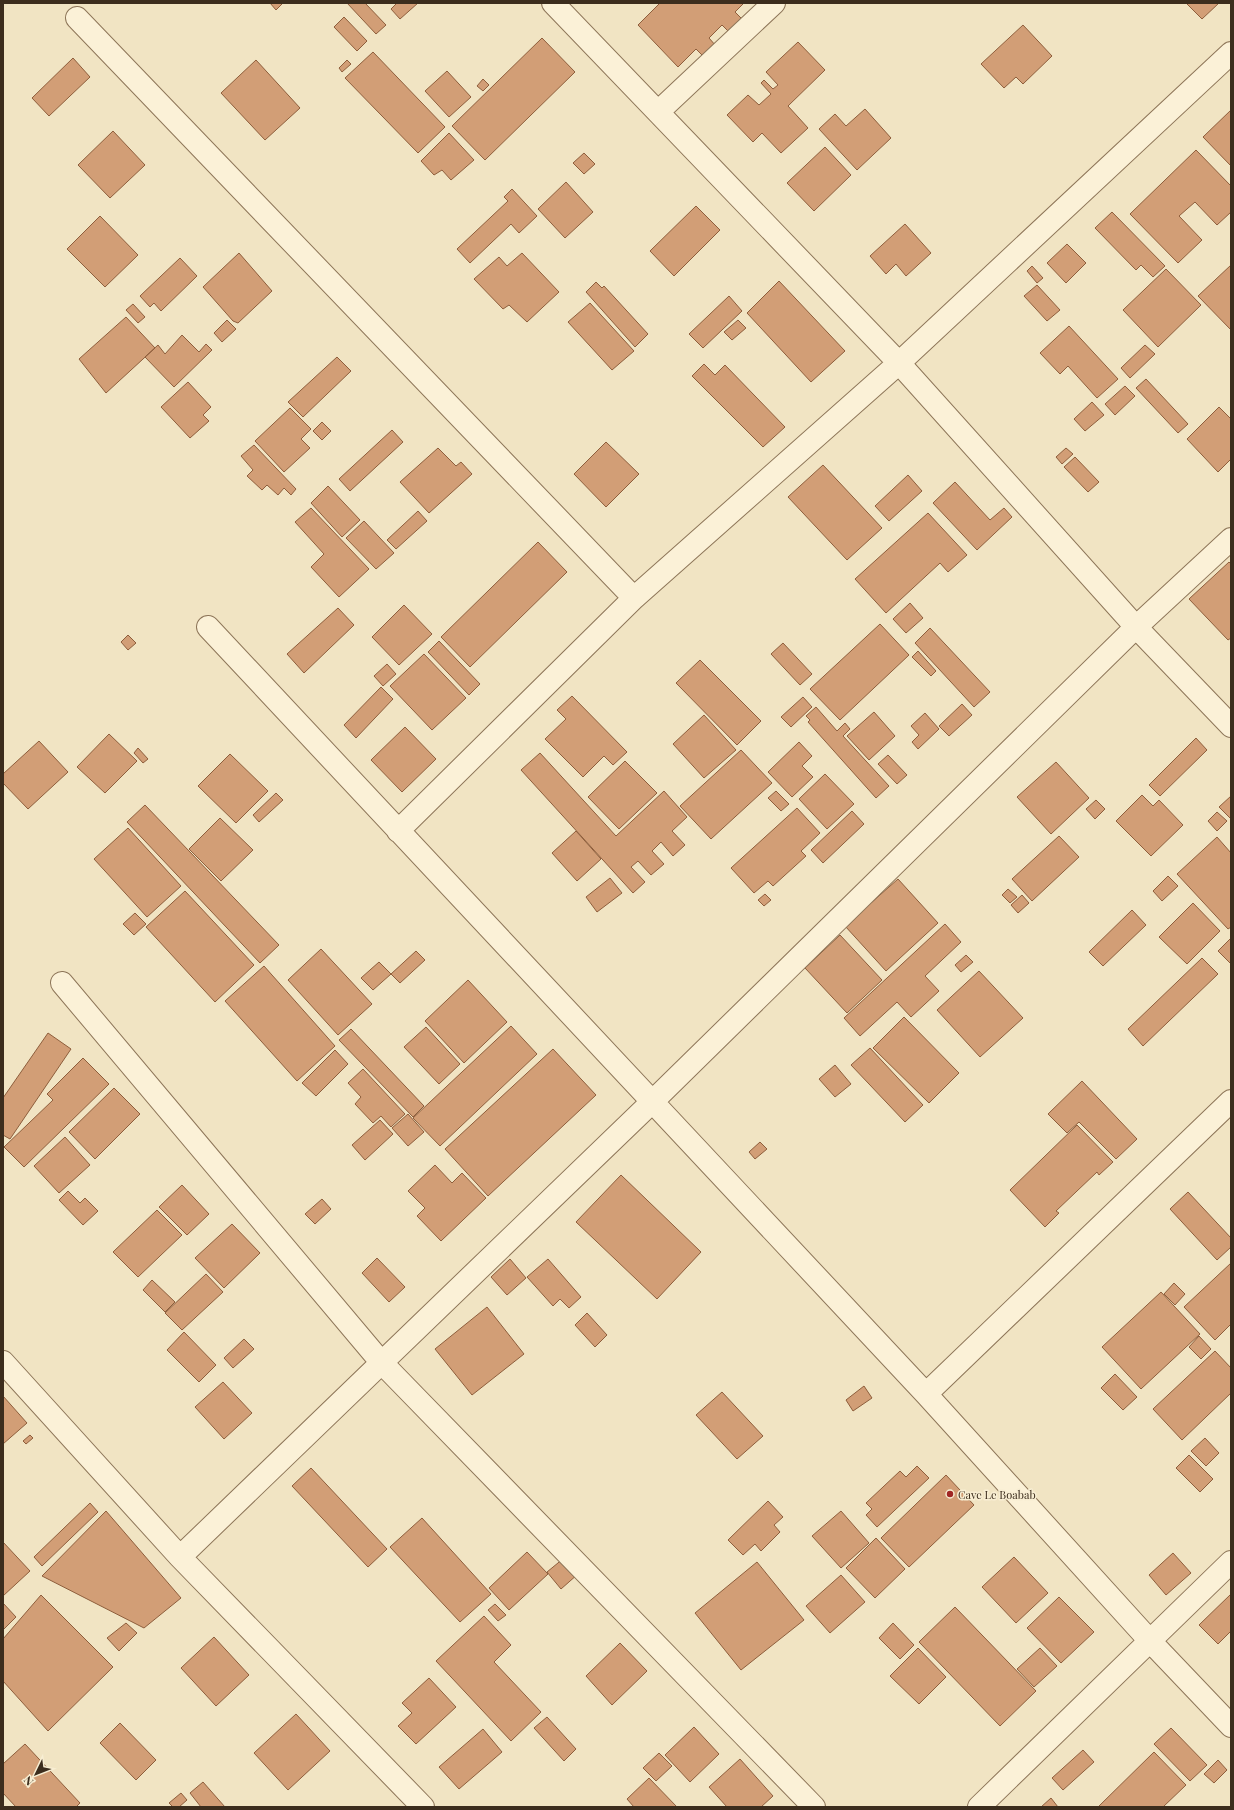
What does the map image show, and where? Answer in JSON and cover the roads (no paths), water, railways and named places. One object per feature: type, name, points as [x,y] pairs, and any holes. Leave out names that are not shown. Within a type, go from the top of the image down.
[{"type":"street","points":[[553,3],[899,363],[1136,628],[1231,726]]},
{"type":"street","points":[[658,112],[774,3]]},
{"type":"street","points":[[77,18],[634,598]]},
{"type":"street","points":[[398,831],[634,598],[899,363],[1231,53]]},
{"type":"street","points":[[180,1557],[652,1102],[1136,628],[1231,539]]},
{"type":"street","points":[[208,627],[926,1394],[1151,1642],[1231,1726]]},
{"type":"street","points":[[62,983],[381,1362],[814,1807]]},
{"type":"street","points":[[926,1394],[1231,1102]]},
{"type":"street","points":[[3,1362],[180,1557],[424,1807]]},
{"type":"street","points":[[979,1807],[1151,1642],[1231,1562]]},
{"type":"place","name":"Cave Le Boabab","points":[[950,1494]]}]
